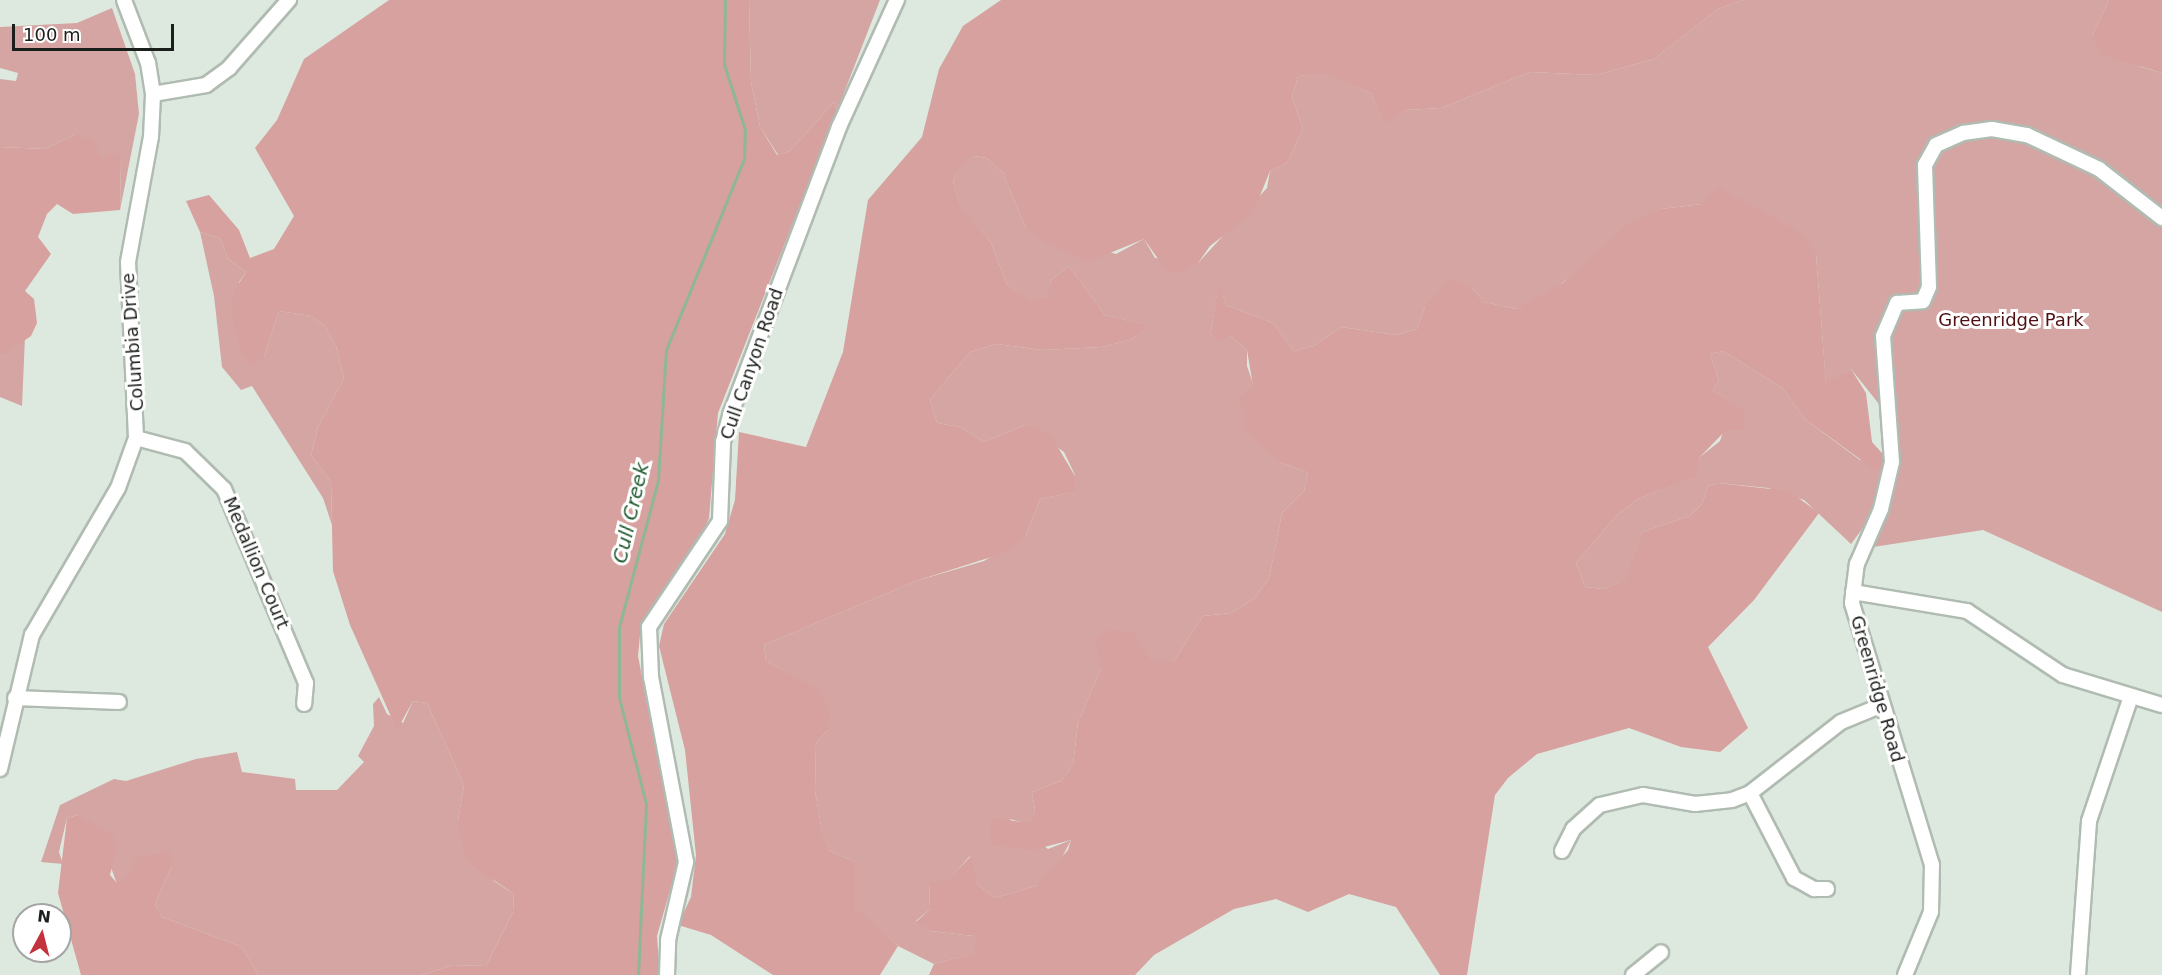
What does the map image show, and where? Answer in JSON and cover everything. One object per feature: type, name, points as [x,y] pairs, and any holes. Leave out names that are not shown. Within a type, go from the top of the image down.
[{"type":"street","name":"Columbia Drive","points":[[0,769],[15,698],[45,608],[118,488],[136,438],[128,262],[151,137],[153,94],[148,63],[124,0]]},
{"type":"street","points":[[153,94],[206,85],[229,68],[289,0]]},
{"type":"street","name":"Cull Canyon Road","points":[[667,975],[668,940],[686,862],[651,676],[649,627],[720,521],[723,442],[731,413],[839,127],[897,0]]},
{"type":"street","name":"Greenridge Road","points":[[1905,975],[1931,912],[1932,865],[1880,706],[1853,592],[1892,462],[1883,336],[1897,303],[1923,301],[1929,287],[1925,165],[1936,145],[1982,130],[2027,135],[2099,169],[2162,218]]},
{"type":"street","name":"Medallion Court","points":[[136,438],[185,451],[224,489],[306,683],[304,704]]},
{"type":"street","points":[[1853,592],[1967,611],[2063,675],[2162,705]]},
{"type":"street","points":[[2078,975],[2089,821],[2131,696]]},
{"type":"street","points":[[15,698],[119,702]]},
{"type":"street","points":[[1562,851],[1573,829],[1610,801],[1643,795],[1713,804],[1750,793],[1841,722],[1880,706]]},
{"type":"street","points":[[1750,793],[1794,878],[1814,889],[1827,889]]},
{"type":"street","points":[[1633,975],[1661,952]]},
{"type":"green space","points":[[749,0],[880,0],[837,111],[834,102],[790,151],[778,155],[760,127],[751,81]]},
{"type":"green space","name":"Greenridge Park","points":[[1743,0],[2109,0],[2092,36],[2141,67],[2162,73],[2162,612],[1983,530],[1867,548],[1895,424],[1851,369],[1826,384],[1816,254],[1702,204],[1661,209],[1546,295],[1516,309],[1484,302],[1472,288],[1425,307],[1417,329],[1396,335],[1341,327],[1314,346],[1294,351],[1273,323],[1226,305],[1219,283],[1211,331],[1230,336],[1247,350],[1247,366],[1280,462],[1308,473],[1304,491],[1282,513],[1269,578],[1255,598],[1231,613],[1203,616],[1173,662],[1101,668],[1078,722],[1073,765],[1061,781],[1032,792],[1035,810],[1030,824],[1009,819],[1048,849],[1071,840],[1054,873],[1036,886],[995,898],[978,885],[970,856],[947,882],[929,882],[930,909],[916,921],[930,931],[974,936],[976,953],[934,964],[898,946],[867,919],[855,907],[855,862],[830,851],[822,832],[815,791],[816,743],[828,730],[804,682],[766,661],[764,645],[916,581],[984,561],[1026,535],[1040,499],[1074,492],[1075,475],[1064,452],[1025,425],[984,442],[961,427],[937,423],[930,400],[970,352],[996,344],[1042,350],[1102,347],[1133,339],[1146,325],[1105,315],[1069,266],[1051,280],[1048,297],[1031,302],[1008,286],[990,241],[961,209],[953,181],[961,164],[974,156],[987,158],[1003,173],[1025,226],[1116,254],[1144,239],[1155,258],[1198,263],[1267,188],[1270,171],[1287,163],[1303,129],[1292,97],[1298,76],[1327,73],[1371,93],[1383,123],[1406,110],[1441,108],[1530,72],[1596,75],[1654,59],[1718,9]]},
{"type":"green space","points":[[112,8],[135,74],[139,114],[120,210],[121,159],[101,160],[74,135],[45,149],[0,147],[0,79],[16,81],[18,73],[0,68],[0,27],[77,23]]},
{"type":"green space","points":[[200,232],[220,238],[228,259],[246,272],[239,282],[264,357],[279,311],[311,316],[325,326],[336,346],[344,378],[318,427],[311,455],[331,482],[332,525],[323,498],[252,386],[241,390],[222,367],[214,296]]},
{"type":"green space","points":[[25,337],[22,406],[0,397],[0,357]]},
{"type":"green space","points":[[1723,351],[1782,388],[1806,420],[1860,460],[1890,462],[1868,521],[1851,544],[1804,500],[1768,488],[1718,483],[1708,486],[1702,504],[1690,516],[1642,532],[1626,580],[1604,589],[1585,587],[1576,563],[1617,515],[1638,499],[1695,477],[1700,457],[1720,441],[1732,403],[1713,390],[1719,380],[1710,354]]},
{"type":"green space","points":[[379,697],[387,714],[403,723],[413,701],[427,703],[464,785],[458,820],[494,881],[514,894],[513,912],[486,966],[453,965],[422,975],[258,975],[242,947],[162,917],[155,904],[172,865],[117,884],[109,862],[117,848],[78,815],[67,818],[59,852],[63,864],[41,862],[60,805],[114,779],[126,781],[196,759],[237,752],[242,772],[295,779],[296,790],[337,790],[364,762],[358,756],[374,726],[373,704]]},
{"type":"shaded area","points":[[389,0],[749,0],[751,81],[760,127],[777,155],[790,151],[834,102],[837,111],[718,413],[709,518],[697,546],[641,624],[638,656],[678,862],[657,936],[660,975],[422,975],[453,965],[486,966],[513,912],[514,894],[473,866],[463,851],[458,820],[464,785],[427,703],[413,701],[397,730],[350,625],[333,571],[331,482],[311,455],[318,427],[344,378],[336,346],[325,326],[311,316],[279,311],[264,357],[253,364],[242,357],[231,314],[234,291],[246,272],[228,259],[220,238],[200,232],[186,201],[209,195],[239,230],[250,258],[274,249],[294,216],[255,148],[277,120],[304,59]]},
{"type":"shaded area","points":[[1001,0],[1743,0],[1718,9],[1654,59],[1596,75],[1530,72],[1441,108],[1406,110],[1383,124],[1371,93],[1327,74],[1298,76],[1292,97],[1303,129],[1287,163],[1270,171],[1253,213],[1210,246],[1198,263],[1179,273],[1168,273],[1144,239],[1088,262],[1044,242],[1025,226],[1003,173],[987,158],[974,156],[961,165],[953,181],[961,208],[990,241],[1008,286],[1031,301],[1047,297],[1051,280],[1069,266],[1105,315],[1147,325],[1133,339],[1102,347],[1042,350],[996,344],[970,352],[930,400],[937,423],[961,427],[984,442],[1025,425],[1050,434],[1075,476],[1075,492],[1040,499],[1026,535],[1010,551],[916,581],[764,645],[766,661],[820,690],[829,711],[828,730],[816,743],[815,791],[822,831],[830,851],[855,862],[855,907],[898,946],[880,975],[773,975],[711,935],[678,925],[691,897],[696,855],[685,750],[659,646],[664,624],[725,534],[735,500],[739,432],[806,447],[843,352],[868,200],[922,137],[939,69],[963,26]]},
{"type":"shaded area","points":[[2109,0],[2162,0],[2162,73],[2102,55],[2092,36]]},
{"type":"shaded area","points":[[74,135],[94,140],[101,159],[116,152],[121,159],[120,210],[73,214],[57,204],[47,214],[38,237],[51,254],[25,291],[34,299],[37,323],[31,336],[0,357],[0,147],[45,149]]},
{"type":"shaded area","points":[[1718,187],[1804,235],[1816,254],[1826,383],[1851,369],[1866,393],[1872,442],[1890,462],[1875,470],[1806,420],[1782,388],[1723,351],[1710,354],[1719,380],[1713,390],[1743,410],[1745,430],[1726,430],[1700,457],[1696,477],[1638,499],[1617,515],[1576,563],[1585,587],[1604,589],[1625,580],[1642,532],[1690,516],[1702,504],[1708,486],[1718,483],[1789,491],[1819,513],[1754,600],[1708,647],[1748,728],[1720,752],[1681,747],[1629,728],[1537,754],[1508,778],[1495,795],[1467,975],[1440,975],[1396,907],[1349,894],[1308,912],[1276,899],[1234,909],[1154,955],[1135,975],[929,975],[934,964],[975,953],[974,936],[930,931],[916,922],[930,909],[929,882],[947,881],[971,856],[978,885],[995,898],[1036,886],[1068,850],[1071,840],[1033,850],[991,845],[991,818],[1030,823],[1035,810],[1032,792],[1061,781],[1073,765],[1078,722],[1101,668],[1095,638],[1108,629],[1134,633],[1150,660],[1173,662],[1203,616],[1231,613],[1255,598],[1269,578],[1282,513],[1304,491],[1308,473],[1280,462],[1241,427],[1245,414],[1237,399],[1253,386],[1247,350],[1230,336],[1217,340],[1211,331],[1219,281],[1226,305],[1273,323],[1294,351],[1314,346],[1341,327],[1396,335],[1417,329],[1425,307],[1451,278],[1472,288],[1484,302],[1516,309],[1564,282],[1629,223],[1661,209],[1702,204]]},
{"type":"shaded area","points":[[78,815],[113,835],[117,848],[110,875],[117,883],[128,876],[136,858],[169,851],[172,865],[155,904],[162,917],[242,947],[258,975],[81,975],[72,943],[72,903],[61,903],[58,893],[67,818]]},
{"type":"waterway","name":"Cull Creek","points":[[638,975],[646,804],[619,697],[619,627],[658,480],[666,350],[744,159],[745,130],[724,64],[725,0]]}]
